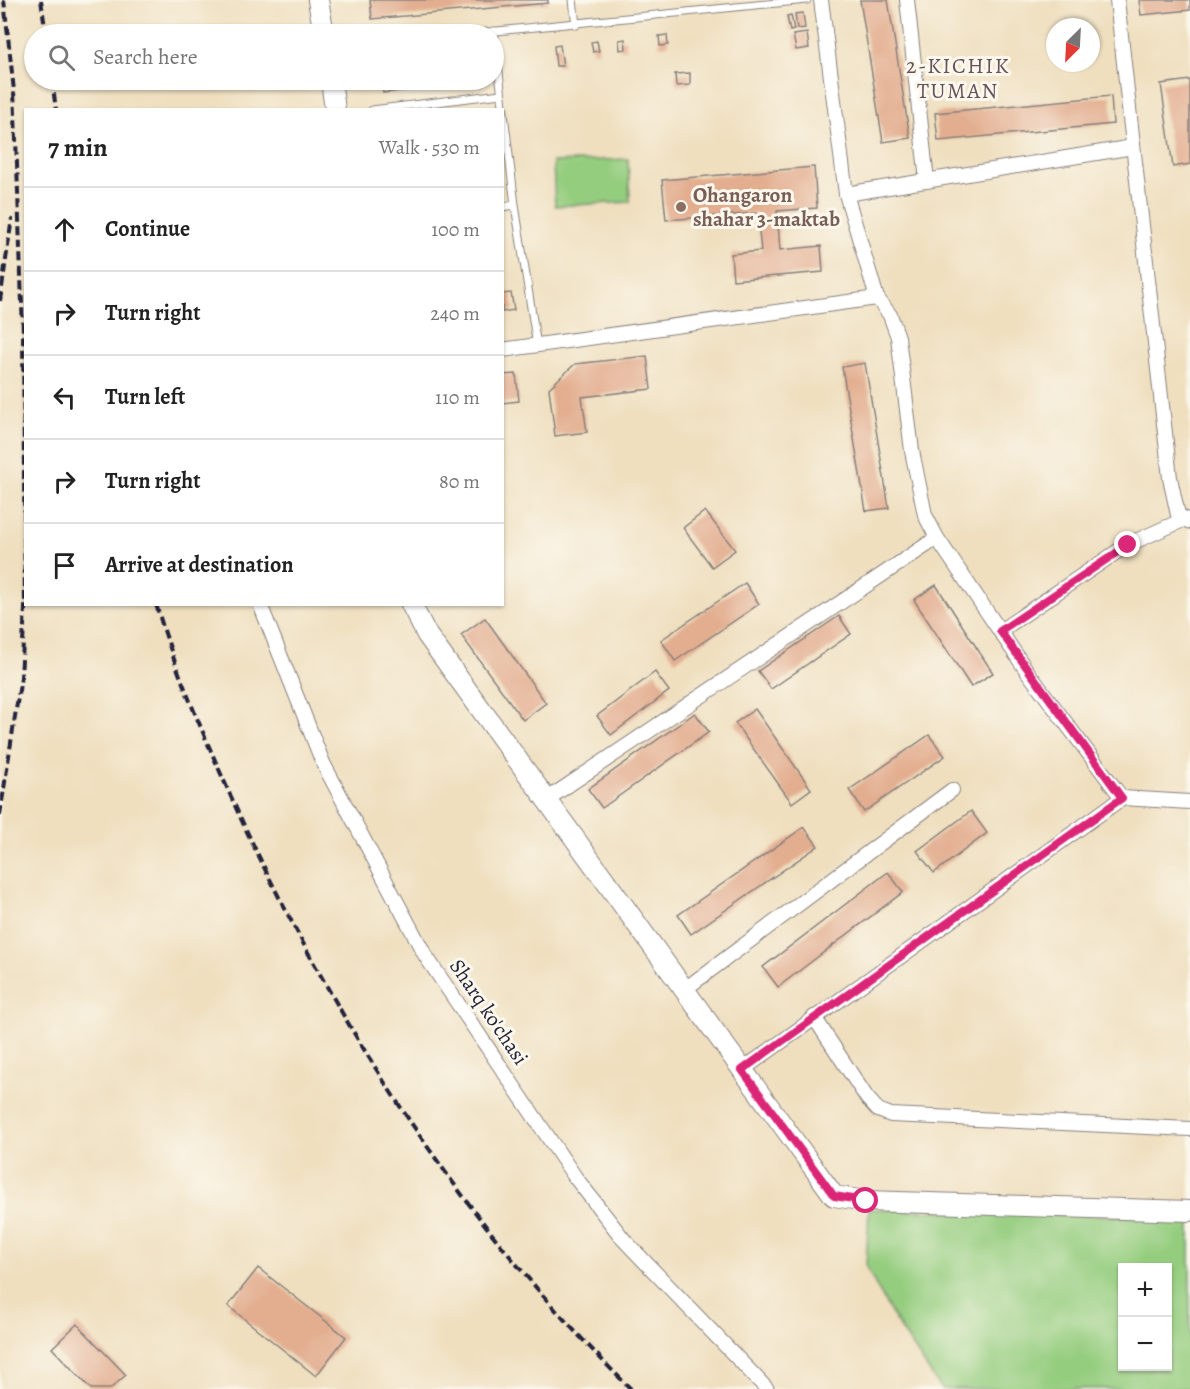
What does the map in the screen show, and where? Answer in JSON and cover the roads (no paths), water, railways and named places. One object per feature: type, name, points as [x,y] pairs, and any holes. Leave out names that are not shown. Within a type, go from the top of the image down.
[{"type":"main road","points":[[318,0],[322,24]]},
{"type":"main road","points":[[332,90],[335,108]]},
{"type":"main road","points":[[412,606],[427,635],[834,1196],[866,1201],[1190,1212]]},
{"type":"street","points":[[821,0],[846,194],[877,298],[890,315],[898,337],[912,451],[925,515],[937,538],[1000,631],[1122,798]]},
{"type":"street","points":[[907,0],[927,181]]},
{"type":"street","points":[[1117,0],[1170,478],[1178,516],[1186,521]]},
{"type":"street","points":[[846,194],[1133,147]]},
{"type":"street","points":[[504,351],[877,298]]},
{"type":"street","points":[[1000,631],[1128,545],[1186,521]]},
{"type":"street","points":[[546,800],[937,538]]},
{"type":"street","name":"Sharq ko'chasi","points":[[261,606],[323,763],[425,955],[575,1177],[610,1222],[677,1298],[767,1389]]},
{"type":"street","points":[[685,989],[952,790]]},
{"type":"street","points":[[742,1070],[1122,798],[1190,802]]},
{"type":"street","points":[[814,1017],[867,1098],[878,1110],[891,1115],[1190,1129]]},
{"type":"lane","points":[[573,0],[576,25]]},
{"type":"lane","points":[[504,31],[807,0]]},
{"type":"lane","points":[[501,90],[502,108]]},
{"type":"lane","points":[[388,108],[501,94]]},
{"type":"lane","points":[[504,130],[537,346]]},
{"type":"lane","points":[[504,207],[515,205]]},
{"type":"railway","points":[[4,0],[14,91],[23,332],[24,470]]},
{"type":"railway","points":[[41,0],[45,24]]},
{"type":"railway","points":[[53,90],[56,108]]},
{"type":"railway","points":[[0,301],[12,218]]},
{"type":"railway","points":[[0,815],[21,677],[25,606]]},
{"type":"railway","points":[[157,606],[182,682],[236,808],[274,887],[359,1042],[458,1189],[512,1259],[570,1326],[631,1389]]},
{"type":"place","name":"Ohangaron shahar 3-maktab","points":[[681,207]]},
{"type":"district","name":"2-KICHIK TUMAN","points":[[958,78]]}]
